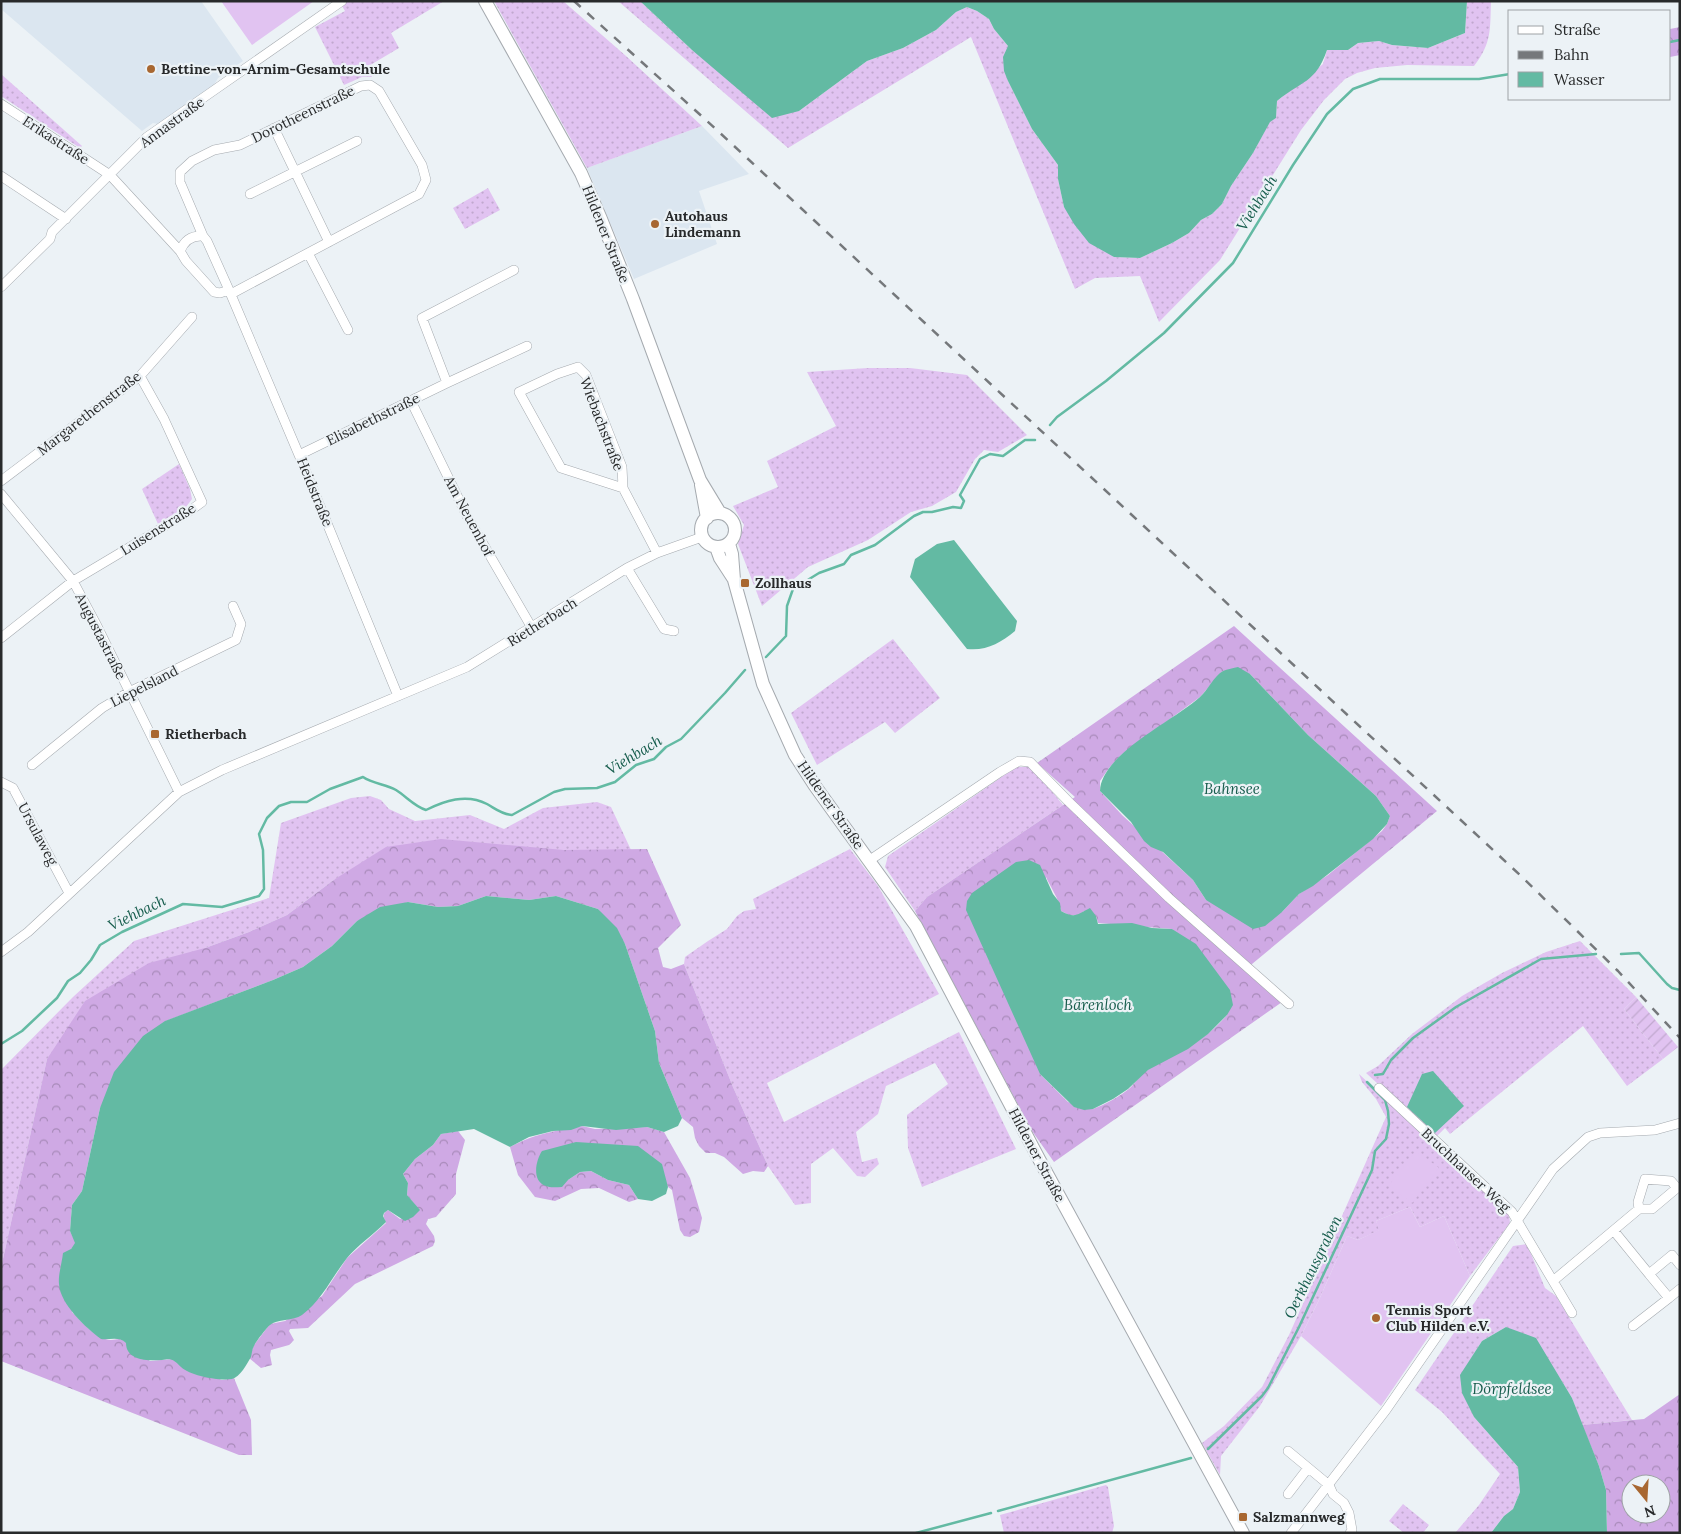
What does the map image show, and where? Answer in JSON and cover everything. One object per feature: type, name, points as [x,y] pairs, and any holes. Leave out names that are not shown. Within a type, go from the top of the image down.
[{"type":"main road","name":"Hildener Straße","points":[[485,1],[557,128],[601,219],[633,299],[700,480],[707,518]]},
{"type":"main road","name":"Hildener Straße","points":[[700,480],[720,513]]},
{"type":"main road","points":[[720,513],[734,522],[736,529],[734,537],[729,544],[716,548],[706,543],[702,537],[701,530],[702,522],[712,514],[720,513]]},
{"type":"main road","name":"Hildener Straße","points":[[729,544],[732,554],[734,580],[763,684],[795,754],[815,786],[916,926],[1039,1159],[1243,1533]]},
{"type":"main road","name":"Hildener Straße","points":[[716,548],[734,580]]},
{"type":"street","name":"Annastraße","points":[[1,287],[50,239],[52,232],[147,137],[342,1]]},
{"type":"street","name":"Dorotheenstraße","points":[[203,236],[180,182],[180,172],[192,161],[214,150],[240,145],[361,86],[370,85],[379,91],[422,165],[426,180],[419,194],[230,292]]},
{"type":"street","name":"Erikastraße","points":[[1,104],[110,175]]},
{"type":"street","points":[[274,128],[329,242]]},
{"type":"street","points":[[250,194],[357,141]]},
{"type":"street","points":[[110,175],[180,251],[186,261],[214,292],[230,292]]},
{"type":"street","points":[[1,176],[66,220]]},
{"type":"street","points":[[180,251],[190,238],[196,235],[203,236]]},
{"type":"street","name":"Heidstraße","points":[[203,236],[230,292],[398,696]]},
{"type":"street","points":[[308,253],[348,330]]},
{"type":"street","points":[[447,383],[422,318],[514,270]]},
{"type":"street","name":"Margarethenstraße","points":[[1,481],[140,376],[192,317]]},
{"type":"street","name":"Elisabethstraße","points":[[299,455],[527,346]]},
{"type":"street","name":"Wiebachstraße","points":[[623,488],[561,468],[519,392],[557,374],[578,367],[586,375],[622,467],[623,488],[657,553]]},
{"type":"street","name":"Luisenstraße","points":[[1,638],[73,581],[187,513],[202,502],[164,419],[140,376]]},
{"type":"street","name":"Am Neuenhof","points":[[411,400],[466,516],[532,628]]},
{"type":"street","name":"Augustastraße","points":[[1,494],[73,581],[179,792]]},
{"type":"street","name":"Rietherbach","points":[[1,952],[28,932],[179,792],[222,770],[467,666],[532,628],[627,568],[657,553],[702,537]]},
{"type":"street","points":[[627,568],[664,629],[674,631]]},
{"type":"street","name":"Liepelsland","points":[[32,765],[102,708],[129,692],[236,640],[241,624],[233,606]]},
{"type":"street","name":"Hildener Straße","points":[[870,860],[1000,772],[1019,761],[1030,762],[1068,802],[1169,898],[1289,1004]]},
{"type":"street","name":"Ursulaweg","points":[[1,782],[13,788],[69,893]]},
{"type":"street","name":"Bruchhauser Weg","points":[[1379,1088],[1512,1212],[1572,1313]]},
{"type":"street","points":[[1292,1533],[1396,1396],[1553,1169],[1588,1137],[1600,1133],[1655,1130],[1680,1123]]},
{"type":"street","points":[[1553,1281],[1639,1209],[1652,1209],[1677,1188],[1671,1181],[1645,1179],[1638,1202],[1639,1209]]},
{"type":"street","points":[[1614,1231],[1669,1298]]},
{"type":"street","points":[[1649,1274],[1672,1255],[1680,1265]]},
{"type":"street","points":[[1633,1326],[1680,1289]]},
{"type":"street","points":[[1288,1451],[1329,1485],[1333,1494],[1344,1503],[1349,1513],[1352,1530],[1350,1533]]},
{"type":"street","points":[[1288,1494],[1308,1468]]},
{"type":"shaded area","name":"Bettine-von-Arnim-Gesamtschule","points":[[1,1],[201,1],[243,61],[218,78],[214,85],[158,124],[153,123],[142,131],[1,9]]},
{"type":"shaded area","points":[[221,1],[314,1],[252,45]]},
{"type":"shaded area","points":[[348,1],[444,1],[391,33],[399,48],[367,67],[372,77],[362,77],[344,85],[315,27],[345,11],[342,6]]},
{"type":"shaded area","points":[[494,1],[563,1],[702,126],[587,168]]},
{"type":"shaded area","points":[[618,1],[640,1],[692,50],[799,111],[867,61],[903,48],[936,30],[956,12],[967,7],[977,11],[989,19],[994,29],[1008,46],[1008,81],[1032,129],[1058,165],[1058,179],[1064,207],[1114,257],[1140,258],[1189,233],[1201,220],[1212,214],[1222,204],[1270,121],[1276,118],[1277,101],[1323,64],[1327,50],[1348,50],[1358,43],[1379,41],[1392,45],[1428,48],[1465,33],[1467,1],[1491,1],[1490,28],[1487,43],[1474,66],[1407,65],[1375,68],[1357,73],[1345,79],[1324,100],[1301,130],[1220,260],[1159,322],[1140,276],[1095,278],[1075,289],[971,37],[788,148]]},
{"type":"shaded area","points":[[1,74],[82,146],[80,148],[1,96]]},
{"type":"shaded area","points":[[702,126],[749,174],[699,191],[717,244],[634,279],[587,168]]},
{"type":"shaded area","points":[[488,188],[500,210],[465,229],[453,208]]},
{"type":"shaded area","points":[[868,368],[910,368],[967,375],[1027,435],[998,452],[984,450],[975,459],[956,492],[932,506],[911,512],[868,540],[808,567],[762,606],[738,544],[744,525],[733,506],[778,487],[767,461],[836,426],[807,372]]},
{"type":"shaded area","points":[[179,464],[190,489],[192,499],[186,507],[158,524],[142,489]]},
{"type":"shaded area","points":[[893,639],[940,698],[895,733],[885,722],[817,765],[791,713]]},
{"type":"shaded area","points":[[1016,767],[1029,767],[1063,805],[927,897],[915,911],[885,867],[888,856]]},
{"type":"shaded area","points":[[370,796],[381,800],[389,809],[415,821],[470,815],[504,829],[543,808],[597,802],[611,807],[631,850],[564,850],[335,879],[287,915],[249,932],[205,948],[47,1059],[1,1268],[1,1070],[73,997],[134,941],[269,898],[281,823],[351,798]]},
{"type":"shaded area","points":[[850,849],[878,886],[939,994],[767,1083],[784,1122],[959,1032],[1016,1149],[922,1187],[908,1148],[907,1115],[948,1084],[935,1063],[886,1086],[878,1114],[856,1132],[862,1162],[877,1158],[879,1164],[865,1177],[857,1176],[833,1148],[811,1164],[811,1203],[795,1205],[768,1166],[733,1087],[684,964],[685,957],[727,929],[737,916],[744,911],[756,909],[753,899]]},
{"type":"shaded area","points":[[1580,941],[1636,997],[1624,1009],[1663,1059],[1627,1086],[1583,1026],[1450,1134],[1445,1128],[1436,1137],[1366,1073],[1378,1066],[1412,1034],[1462,996],[1502,973],[1546,952]]},
{"type":"shaded area","points":[[1636,997],[1678,1047],[1663,1059],[1624,1009]]},
{"type":"shaded area","points":[[1359,1074],[1509,1215],[1510,1223],[1470,1276],[1444,1216],[1420,1227],[1410,1207],[1376,1221],[1380,1230],[1358,1240],[1347,1236],[1301,1336],[1260,1406],[1221,1456],[1220,1475],[1202,1443],[1224,1426],[1262,1387],[1289,1335],[1386,1117],[1376,1099],[1362,1082]]},
{"type":"shaded area","points":[[1416,1151],[1439,1168],[1412,1203],[1389,1185]]},
{"type":"shaded area","name":"Tennis Sport Club Hilden e.V.","points":[[1410,1207],[1420,1227],[1444,1216],[1470,1276],[1381,1406],[1301,1336],[1347,1236],[1358,1240],[1379,1230],[1376,1221]]},
{"type":"shaded area","points":[[1527,1244],[1545,1288],[1556,1296],[1632,1420],[1582,1425],[1572,1398],[1559,1377],[1506,1327],[1482,1341],[1461,1375],[1474,1417],[1518,1467],[1520,1492],[1513,1509],[1504,1516],[1491,1533],[1455,1533],[1479,1505],[1500,1474],[1442,1412],[1415,1390],[1513,1246]]},
{"type":"shaded area","points":[[1106,1485],[1108,1487],[1114,1526],[1112,1533],[1004,1533],[1000,1515]]},
{"type":"shaded area","points":[[1403,1504],[1429,1525],[1423,1533],[1404,1533],[1389,1521]]},
{"type":"green space","points":[[1680,27],[1680,55],[1671,57],[1671,29]]},
{"type":"green space","points":[[1234,626],[1437,811],[1252,964],[1248,970],[1282,1002],[1054,1162],[1032,1131],[915,911],[927,897],[1075,797],[1037,763]],"holes":[[[1223,671],[1250,674],[1308,735],[1376,796],[1390,816],[1382,831],[1328,875],[1299,894],[1282,912],[1206,900],[1193,880],[1122,815],[1100,791],[1100,781],[1121,755],[1200,697]],[[1046,877],[1057,898],[1061,911],[1069,915],[1079,915],[1084,911],[1096,916],[1098,923],[1172,929],[1227,1015],[1200,1040],[1149,1069],[1130,1088],[1108,1103],[1093,1109],[1068,1102],[1040,1074]]]},
{"type":"green space","points":[[441,839],[564,850],[647,849],[681,925],[658,948],[663,967],[671,969],[684,964],[733,1087],[768,1166],[764,1172],[753,1171],[743,1174],[724,1157],[715,1153],[706,1153],[699,1146],[693,1127],[682,1118],[659,1063],[655,1031],[625,944],[598,909],[556,896],[529,900],[486,896],[458,906],[438,907],[408,902],[357,921],[332,946],[303,967],[166,1021],[100,1108],[82,1191],[72,1205],[70,1231],[76,1243],[71,1249],[72,1312],[100,1337],[111,1340],[123,1340],[150,1361],[172,1359],[222,1380],[234,1378],[251,1420],[252,1455],[239,1455],[1,1361],[1,1268],[47,1059],[85,1001],[149,963],[205,948],[249,932],[287,915],[335,879],[386,847]]},
{"type":"green space","points":[[582,1126],[595,1129],[647,1127],[664,1132],[690,1178],[702,1218],[699,1232],[690,1237],[684,1236],[680,1230],[672,1190],[666,1182],[576,1142],[568,1180],[580,1172],[591,1171],[608,1180],[629,1185],[638,1199],[629,1202],[599,1188],[581,1189],[555,1201],[535,1197],[518,1175],[510,1147],[540,1135]]},
{"type":"green space","points":[[458,1131],[465,1140],[456,1174],[456,1194],[436,1217],[428,1219],[426,1224],[434,1236],[433,1246],[355,1284],[308,1328],[290,1329],[289,1331],[294,1340],[289,1345],[271,1350],[272,1365],[261,1368],[249,1358],[254,1345],[270,1324],[285,1321],[322,1296],[347,1258],[386,1223],[384,1215],[386,1211],[388,1210],[400,1219],[419,1210],[407,1195],[408,1183],[403,1174],[415,1159],[433,1145],[441,1134]]},
{"type":"green space","points":[[1680,1394],[1680,1533],[1607,1533],[1606,1490],[1599,1466],[1582,1425],[1644,1419]]},
{"type":"water","points":[[640,1],[1467,1],[1465,33],[1428,48],[1392,45],[1379,41],[1358,43],[1348,50],[1327,50],[1323,61],[1313,75],[1277,101],[1276,118],[1270,122],[1222,204],[1212,214],[1201,220],[1189,233],[1140,258],[1114,257],[1089,243],[1074,224],[1064,207],[1058,179],[1058,165],[1032,129],[1004,71],[1003,57],[1008,46],[994,29],[989,19],[977,11],[967,7],[956,12],[936,30],[903,48],[867,61],[799,111],[772,118],[692,50]]},
{"type":"water","points":[[954,540],[1017,621],[1015,631],[1004,639],[981,649],[967,649],[910,577],[915,559],[937,544]]},
{"type":"water","name":"Bahnsee","points":[[1238,667],[1250,674],[1308,735],[1376,796],[1390,816],[1387,824],[1373,839],[1313,886],[1299,894],[1265,926],[1253,929],[1206,900],[1193,880],[1163,852],[1151,847],[1144,841],[1131,822],[1100,791],[1104,777],[1125,751],[1200,697],[1220,673]]},
{"type":"water","name":"Bärenloch","points":[[1029,860],[1040,865],[1053,894],[1060,903],[1061,911],[1073,915],[1090,908],[1096,916],[1098,924],[1132,923],[1152,928],[1172,929],[1196,944],[1230,990],[1233,1005],[1227,1015],[1208,1034],[1188,1049],[1148,1070],[1128,1089],[1093,1109],[1084,1110],[1074,1107],[1040,1074],[966,910],[967,901],[972,893],[1016,862]]},
{"type":"water","points":[[486,896],[529,900],[556,896],[598,909],[617,928],[625,944],[655,1031],[659,1063],[682,1118],[678,1126],[664,1132],[647,1127],[616,1130],[582,1126],[571,1130],[553,1131],[529,1137],[510,1147],[474,1129],[441,1134],[433,1145],[415,1159],[403,1174],[408,1183],[407,1195],[420,1210],[413,1217],[405,1221],[388,1210],[384,1213],[383,1216],[386,1222],[347,1258],[309,1309],[298,1317],[268,1326],[255,1344],[251,1357],[245,1367],[235,1378],[212,1378],[191,1373],[171,1359],[139,1359],[130,1353],[126,1343],[123,1341],[101,1339],[88,1329],[75,1315],[60,1292],[59,1277],[63,1253],[71,1249],[75,1243],[70,1231],[72,1205],[82,1191],[100,1108],[114,1072],[143,1036],[165,1021],[303,967],[332,946],[357,921],[380,907],[408,902],[438,907],[458,906]]},
{"type":"water","points":[[1433,1071],[1464,1106],[1435,1133],[1407,1107],[1422,1074]]},
{"type":"water","points":[[576,1142],[638,1146],[662,1164],[668,1187],[666,1194],[652,1201],[638,1199],[629,1185],[608,1180],[591,1171],[580,1172],[568,1180],[562,1187],[549,1187],[541,1183],[538,1180],[536,1170],[542,1151]]},
{"type":"water","name":"Dörpfeldsee","points":[[1506,1327],[1536,1338],[1572,1398],[1599,1466],[1606,1490],[1607,1533],[1491,1533],[1504,1516],[1513,1509],[1520,1492],[1518,1467],[1474,1417],[1462,1393],[1460,1375],[1482,1341]]},
{"type":"waterway","name":"Viehbach","points":[[1671,42],[1680,40]]},
{"type":"waterway","name":"Viehbach","points":[[1050,425],[1057,417],[1106,381],[1164,333],[1233,263],[1293,165],[1327,114],[1353,89],[1380,79],[1479,79],[1508,74]]},
{"type":"waterway","name":"Viehbach","points":[[766,657],[786,636],[787,606],[793,589],[819,573],[844,564],[851,555],[875,545],[914,516],[923,512],[953,507],[961,508],[964,501],[960,495],[980,459],[990,454],[1003,456],[1025,440],[1035,440]]},
{"type":"waterway","name":"Viehbach","points":[[1,1044],[22,1031],[57,998],[68,981],[80,973],[91,960],[100,945],[122,932],[183,904],[222,907],[259,896],[264,889],[263,850],[259,834],[267,818],[279,806],[291,802],[307,802],[330,789],[363,777],[396,790],[414,804],[426,810],[455,799],[471,799],[512,815],[554,792],[565,789],[597,788],[615,782],[636,765],[654,759],[666,747],[681,739],[745,670]]},
{"type":"waterway","name":"Oerkhausgraben","points":[[1621,954],[1639,953],[1667,984],[1672,988],[1680,990]]},
{"type":"waterway","name":"Oerkhausgraben","points":[[1375,1075],[1383,1074],[1391,1060],[1413,1038],[1456,1007],[1541,959],[1596,954]]},
{"type":"waterway","name":"Oerkhausgraben","points":[[1208,1449],[1268,1388],[1299,1327],[1372,1170],[1375,1151],[1386,1139],[1389,1124],[1385,1100],[1367,1082]]},
{"type":"waterway","name":"Oerkhausgraben","points":[[998,1511],[1191,1458]]},
{"type":"waterway","name":"Oerkhausgraben","points":[[916,1533],[991,1513]]},
{"type":"railway","points":[[574,1],[706,120],[1520,875],[1618,971],[1680,1038]]},
{"type":"place","name":"Bettine-von-Arnim-Gesamtschule","points":[[151,69]]},
{"type":"place","name":"Autohaus Lindemann","points":[[655,224]]},
{"type":"place","name":"Zollhaus","points":[[745,583]]},
{"type":"place","name":"Rietherbach","points":[[155,734]]},
{"type":"place","name":"Tennis Sport Club Hilden e.V.","points":[[1376,1318]]},
{"type":"place","name":"Salzmannweg","points":[[1243,1517]]}]
